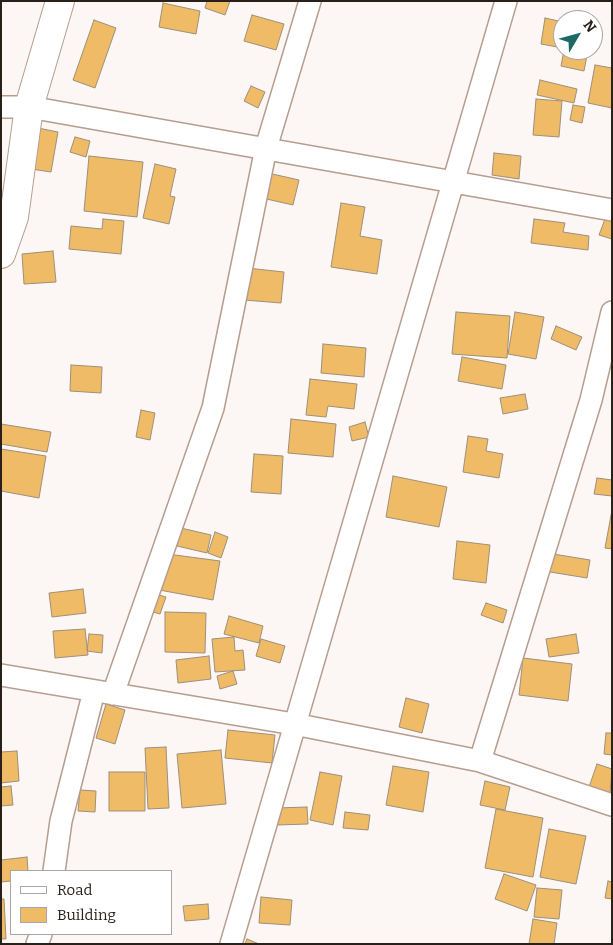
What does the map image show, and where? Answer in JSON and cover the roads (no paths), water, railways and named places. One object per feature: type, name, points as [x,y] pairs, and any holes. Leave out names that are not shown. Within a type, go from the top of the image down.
[{"type":"main road","points":[[1,254],[14,217],[29,107],[60,1]]},
{"type":"main road","points":[[1,159],[29,107]]},
{"type":"street","points":[[54,870],[61,822],[104,693],[213,408],[266,148],[310,1]]},
{"type":"street","points":[[232,944],[294,724],[506,1]]},
{"type":"street","points":[[1,107],[29,107],[612,210]]},
{"type":"street","points":[[480,761],[591,400],[612,312]]},
{"type":"street","points":[[1,675],[294,724],[480,761],[612,804]]}]
